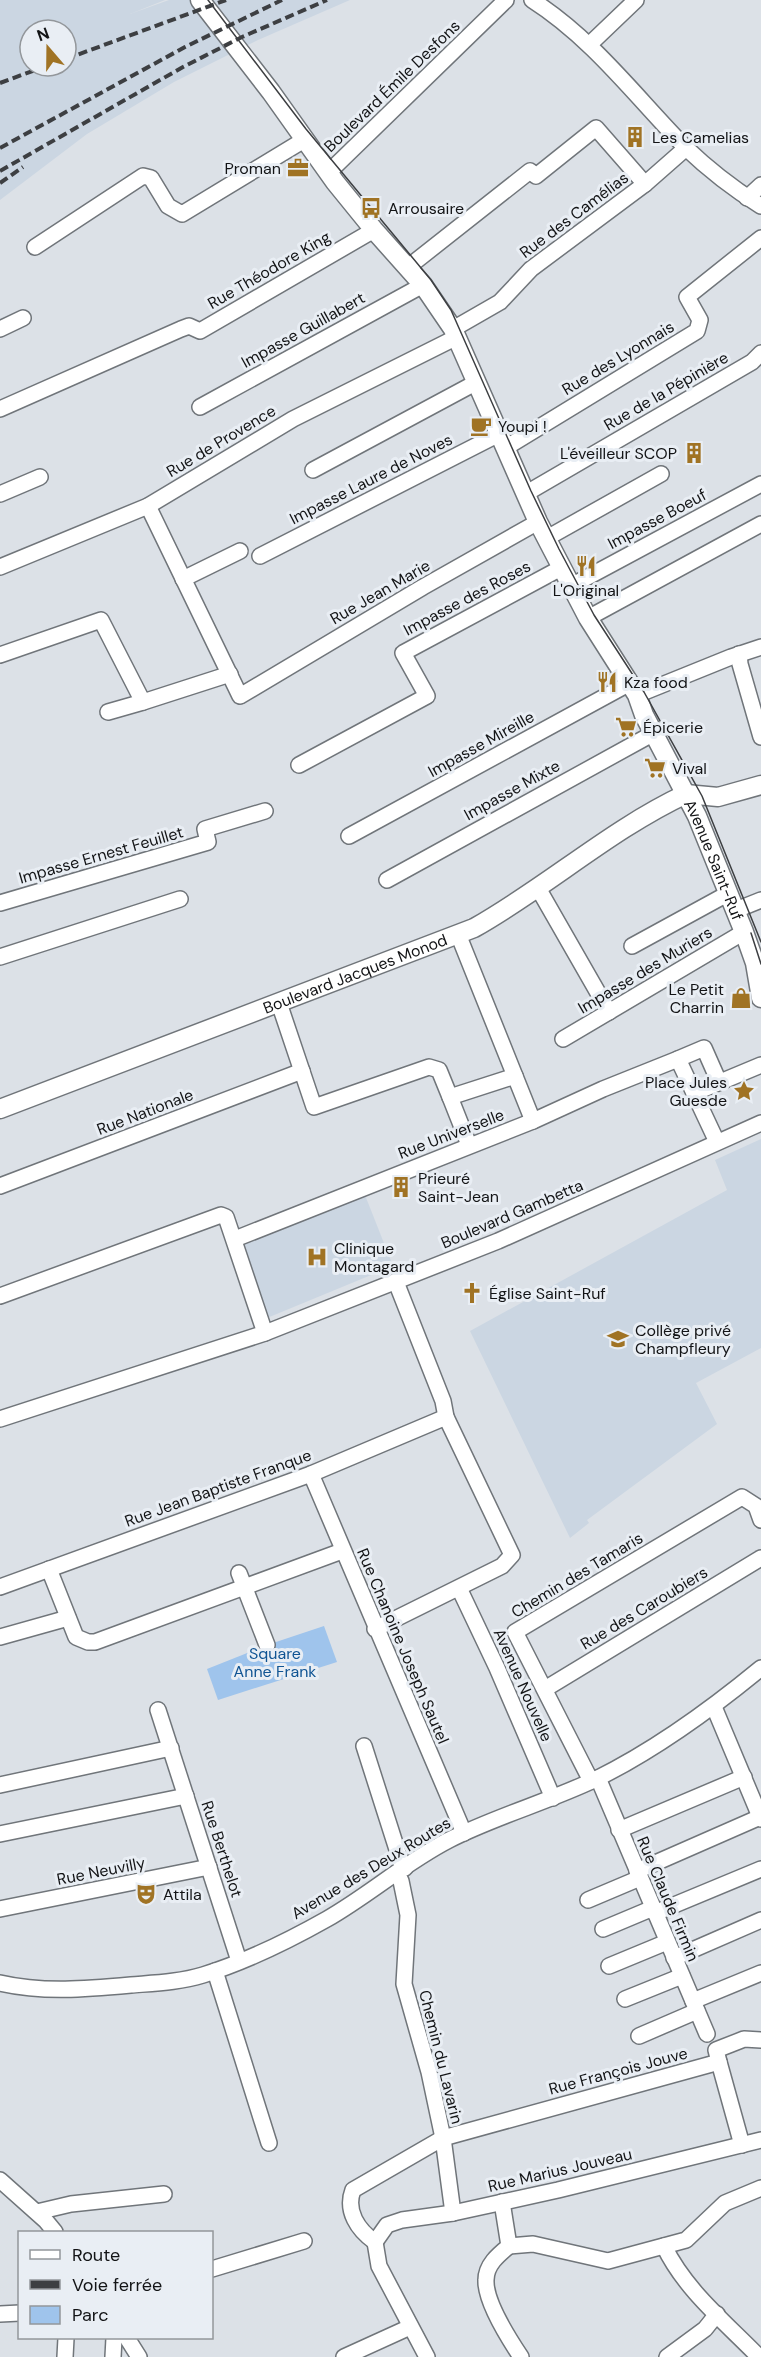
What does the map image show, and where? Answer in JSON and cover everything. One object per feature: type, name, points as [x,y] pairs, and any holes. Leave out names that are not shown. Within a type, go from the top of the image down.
[{"type":"street","name":"Avenue Saint-Ruf","points":[[200,0],[271,92],[328,173],[423,285],[455,333],[525,494],[561,568],[588,618],[634,689],[644,715],[686,794],[733,902],[756,970],[761,998]]},
{"type":"street","name":"Boulevard Émile Desfons","points":[[328,173],[506,0]]},
{"type":"street","points":[[532,0],[552,5],[686,148],[747,198],[761,206]]},
{"type":"street","points":[[590,44],[636,0]]},
{"type":"street","points":[[407,268],[530,171],[536,176],[596,128],[645,184]]},
{"type":"street","points":[[35,247],[143,176],[151,178],[168,206],[182,214],[304,140]]},
{"type":"street","name":"Rue des Camélias","points":[[455,333],[500,302],[531,269],[645,184],[686,148]]},
{"type":"street","points":[[747,198],[761,185]]},
{"type":"street","name":"Rue Théodore King","points":[[0,409],[181,329],[189,326],[200,331],[374,230]]},
{"type":"street","name":"Rue des Lyonnais","points":[[502,441],[697,331],[700,320],[687,297],[761,238]]},
{"type":"street","name":"Impasse Guillabert","points":[[200,407],[423,285]]},
{"type":"street","points":[[0,329],[23,318]]},
{"type":"street","name":"Rue de Provence","points":[[0,567],[148,506],[293,419],[455,333]]},
{"type":"street","name":"Rue de la Pépinière","points":[[525,494],[752,362],[761,353]]},
{"type":"street","points":[[313,470],[477,382]]},
{"type":"street","name":"Impasse Laure de Noves","points":[[260,556],[502,441]]},
{"type":"street","name":"Rue Jean Marie","points":[[230,674],[240,696],[423,587],[661,474]]},
{"type":"street","points":[[0,494],[40,477]]},
{"type":"street","name":"Impasse Boeuf","points":[[571,586],[761,484]]},
{"type":"street","points":[[108,712],[230,674],[148,506]]},
{"type":"street","points":[[588,618],[761,524]]},
{"type":"street","points":[[183,579],[240,551]]},
{"type":"street","name":"Impasse des Roses","points":[[299,765],[427,696],[403,653],[561,568]]},
{"type":"street","points":[[0,655],[101,620],[143,702]]},
{"type":"street","name":"Impasse Mireille","points":[[349,836],[634,689],[761,647]]},
{"type":"street","points":[[739,654],[761,737]]},
{"type":"street","name":"Impasse Mixte","points":[[387,880],[654,733]]},
{"type":"street","points":[[686,794],[718,796],[761,784]]},
{"type":"street","name":"Boulevard Jacques Monod","points":[[0,1109],[474,928],[502,912],[632,824],[686,794]]},
{"type":"street","name":"Impasse Ernest Feuillet","points":[[0,903],[208,842],[205,828],[265,811]]},
{"type":"street","points":[[538,888],[609,1012]]},
{"type":"street","points":[[0,957],[180,899]]},
{"type":"street","points":[[632,946],[733,902],[761,900]]},
{"type":"street","name":"Impasse des Muriers","points":[[563,1039],[744,932]]},
{"type":"street","points":[[458,934],[533,1121]]},
{"type":"street","points":[[279,1003],[314,1107],[429,1067],[439,1070],[469,1145]]},
{"type":"street","points":[[717,1142],[678,1059],[704,1048],[719,1082]]},
{"type":"street","name":"Rue Universelle","points":[[235,1239],[533,1121],[603,1089],[678,1059]]},
{"type":"street","points":[[694,1093],[761,1065]]},
{"type":"street","name":"Rue Nationale","points":[[0,1186],[302,1071]]},
{"type":"street","points":[[450,1097],[515,1076]]},
{"type":"street","name":"Boulevard Gambetta","points":[[0,1419],[266,1333],[498,1241],[761,1123]]},
{"type":"street","points":[[0,1296],[220,1215],[226,1217],[235,1239],[266,1333]]},
{"type":"street","points":[[375,1629],[502,1566],[512,1555],[446,1417],[443,1401],[396,1282]]},
{"type":"street","name":"Rue Jean Baptiste Franque","points":[[0,1587],[311,1474],[446,1417]]},
{"type":"street","name":"Rue Chanoine Joseph Sautel","points":[[311,1474],[375,1629],[464,1833]]},
{"type":"street","name":"Chemin des Tamaris","points":[[594,1780],[515,1632],[742,1497],[756,1506],[761,1520]]},
{"type":"street","points":[[56,1567],[68,1618],[76,1637],[95,1642],[242,1580],[342,1551]]},
{"type":"street","name":"Rue des Caroubiers","points":[[545,1689],[761,1558]]},
{"type":"street","points":[[242,1580],[267,1645]]},
{"type":"street","name":"Avenue Nouvelle","points":[[459,1588],[497,1668],[553,1798]]},
{"type":"street","points":[[0,1637],[68,1618]]},
{"type":"street","name":"Avenue des Deux Routes","points":[[0,1983],[45,1989],[88,1989],[183,1979],[215,1971],[327,1918],[448,1840],[594,1780],[714,1707],[761,1668]]},
{"type":"street","points":[[588,1900],[760,1818],[714,1707]]},
{"type":"street","name":"Rue Berthelot","points":[[158,1710],[239,1961]]},
{"type":"street","name":"Chemin du Lavarin","points":[[364,1746],[401,1862],[401,1881],[408,1915],[404,1984],[429,2072],[443,2138],[353,2190],[349,2201],[353,2219],[365,2235],[375,2242]]},
{"type":"street","points":[[0,1785],[171,1748]]},
{"type":"street","points":[[619,1830],[744,1777]]},
{"type":"street","name":"Rue Claude Firmin","points":[[594,1780],[619,1830],[707,2034]]},
{"type":"street","points":[[0,1834],[186,1796]]},
{"type":"street","name":"Rue Neuvilly","points":[[0,1909],[209,1867]]},
{"type":"street","points":[[603,1929],[761,1869]]},
{"type":"street","points":[[674,1958],[761,1920]]},
{"type":"street","points":[[609,1966],[667,1942]]},
{"type":"street","points":[[215,1971],[269,2144]]},
{"type":"street","points":[[639,2036],[761,1972]]},
{"type":"street","points":[[626,1999],[682,1976]]},
{"type":"street","points":[[742,2145],[716,2050],[744,2039],[761,2040]]},
{"type":"street","name":"Rue François Jouve","points":[[443,2138],[719,2062]]},
{"type":"street","points":[[443,2138],[453,2213]]},
{"type":"street","name":"Rue Marius Jouveau","points":[[375,2242],[381,2231],[394,2223],[502,2202],[761,2140]]},
{"type":"street","points":[[0,2180],[37,2212],[54,2231]]},
{"type":"street","points":[[521,2357],[505,2332],[492,2304],[485,2280],[493,2260],[509,2246],[533,2244],[608,2261],[686,2240],[725,2203],[761,2188]]},
{"type":"street","points":[[37,2212],[71,2204],[164,2194]]},
{"type":"street","points":[[502,2202],[509,2246]]},
{"type":"street","points":[[213,2269],[304,2241]]},
{"type":"street","points":[[375,2242],[379,2266],[426,2357]]},
{"type":"street","points":[[663,2246],[688,2285],[759,2357]]},
{"type":"street","points":[[0,2314],[18,2313]]},
{"type":"street","points":[[667,2357],[705,2329],[717,2314]]},
{"type":"street","points":[[344,2357],[410,2326]]},
{"type":"street","points":[[65,2357],[66,2339]]},
{"type":"street","points":[[113,2357],[114,2339]]},
{"type":"street","points":[[128,2339],[139,2357]]},
{"type":"shaded area","points":[[0,0],[165,0],[130,14],[169,0],[350,0],[258,40],[174,82],[87,134],[0,200]]},
{"type":"shaded area","name":"Collège privé Champfleury","points":[[761,1139],[761,1348],[696,1383],[717,1424],[587,1520],[589,1523],[570,1538],[470,1331],[727,1190],[715,1160]]},
{"type":"shaded area","name":"Clinique Montagard","points":[[363,1190],[393,1266],[267,1318],[240,1243]]},
{"type":"green space","name":"Square Anne Frank","points":[[324,1626],[337,1662],[218,1700],[207,1669],[267,1645]]},
{"type":"tram line","points":[[208,0],[306,129],[431,280],[451,310],[559,549],[594,615],[644,692],[702,796],[761,942]]},
{"type":"tram line","points":[[751,933],[761,964]]},
{"type":"railway","points":[[78,55],[226,0]]},
{"type":"railway","points":[[0,148],[185,47],[282,0]]},
{"type":"railway","points":[[0,171],[183,67],[242,37],[327,0]]},
{"type":"railway","points":[[0,83],[18,76]]},
{"type":"railway","points":[[0,183],[23,167]]},
{"type":"place","name":"Les Camelias","points":[[635,137]]},
{"type":"place","name":"Proman","points":[[298,168]]},
{"type":"place","name":"Arrousaire","points":[[371,208]]},
{"type":"place","name":"Youpi !","points":[[481,426]]},
{"type":"place","name":"L'éveilleur SCOP","points":[[694,453]]},
{"type":"place","name":"L'Original","points":[[586,566]]},
{"type":"place","name":"Kza food","points":[[607,682]]},
{"type":"place","name":"Épicerie","points":[[626,727]]},
{"type":"place","name":"Vival","points":[[655,768]]},
{"type":"place","name":"Le Petit Charrin","points":[[741,998]]},
{"type":"place","name":"Place Jules Guesde","points":[[744,1091]]},
{"type":"place","name":"Prieuré Saint-Jean","points":[[401,1187]]},
{"type":"place","name":"Clinique Montagard","points":[[317,1257]]},
{"type":"place","name":"Église Saint-Ruf","points":[[472,1293]]},
{"type":"place","name":"Collège privé Champfleury","points":[[618,1339]]},
{"type":"place","name":"Attila","points":[[146,1894]]}]
